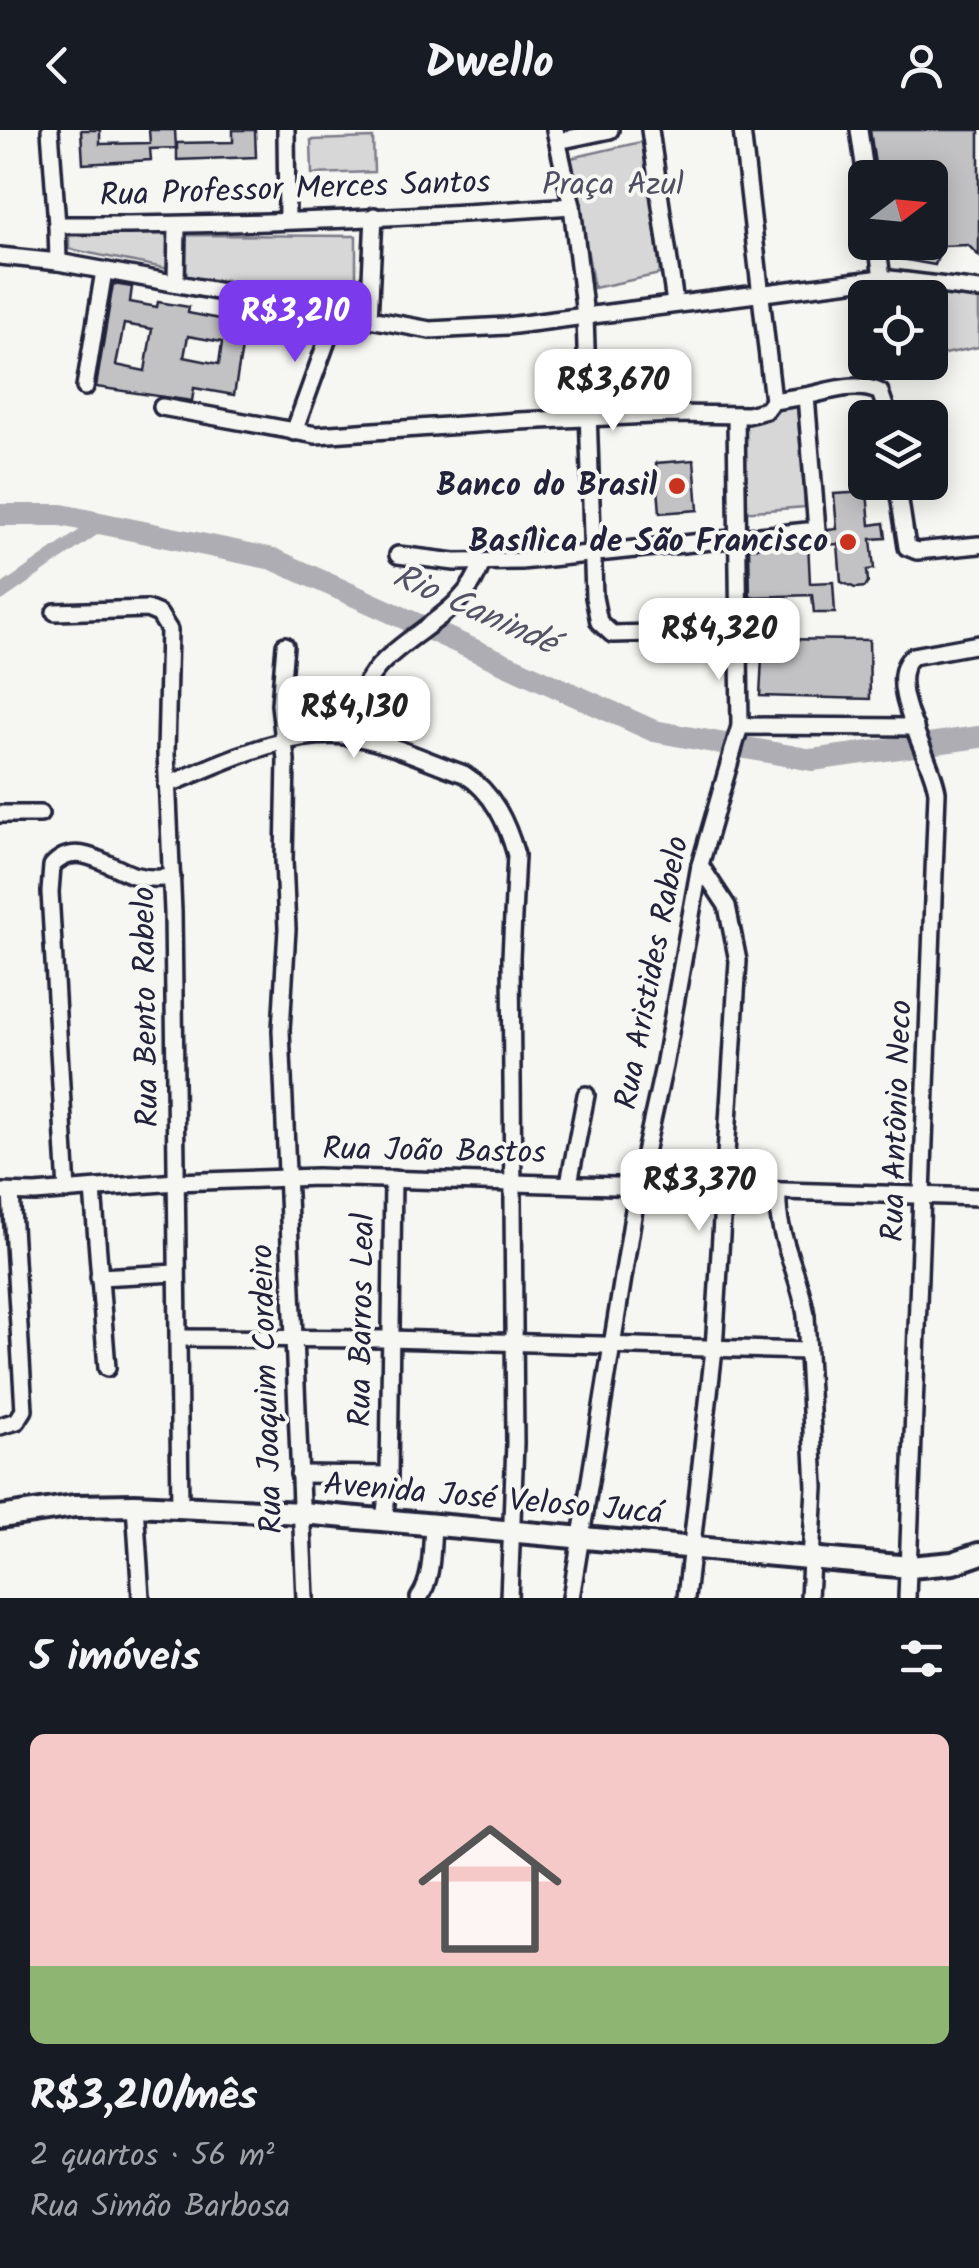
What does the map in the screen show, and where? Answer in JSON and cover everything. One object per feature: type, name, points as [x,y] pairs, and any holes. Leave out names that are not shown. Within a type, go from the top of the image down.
[{"type":"main road","name":"Avenida José Veloso Jucá","points":[[0,1517],[74,1506],[136,1505],[302,1513],[910,1567],[953,1563],[979,1554]]},
{"type":"street","points":[[50,130],[57,225]]},
{"type":"street","points":[[286,130],[287,220]]},
{"type":"street","points":[[610,130],[557,135],[572,206],[585,316],[595,608],[605,630],[612,634],[738,631]]},
{"type":"street","points":[[650,130],[675,303]]},
{"type":"street","points":[[742,130],[773,400]]},
{"type":"street","points":[[859,130],[863,160]]},
{"type":"street","name":"Rua Professor Merces Santos","points":[[58,262],[57,225],[177,226],[572,206]]},
{"type":"street","points":[[370,320],[374,216]]},
{"type":"street","points":[[176,284],[177,226]]},
{"type":"street","points":[[0,256],[58,262],[430,330],[585,316],[882,278],[979,290]]},
{"type":"street","points":[[880,260],[882,278]]},
{"type":"street","points":[[85,387],[104,271]]},
{"type":"street","points":[[294,432],[338,314]]},
{"type":"street","points":[[162,408],[316,436],[519,421],[673,414],[736,416],[759,413],[773,400],[858,386],[880,392],[885,400]]},
{"type":"street","points":[[398,555],[431,560],[522,562],[817,530],[806,396]]},
{"type":"street","name":"Rua Aristides Rabelo","points":[[571,1598],[638,1185],[700,865],[738,732],[736,416]]},
{"type":"street","points":[[899,500],[906,547],[917,552],[979,545]]},
{"type":"street","points":[[348,736],[356,702],[378,667],[464,598],[482,562]]},
{"type":"street","name":"Rua Bento Rabelo","points":[[55,612],[146,610],[165,620],[169,630],[167,785],[172,877],[180,1507]]},
{"type":"street","name":"Rua Antônio Neco","points":[[908,1598],[937,792],[903,691],[901,674],[904,662],[913,656],[979,644]]},
{"type":"street","name":"Rua Joaquim Cordeiro","points":[[285,645],[280,704],[286,901],[281,1030],[305,1598]]},
{"type":"street","points":[[738,732],[917,731]]},
{"type":"street","points":[[167,785],[284,741],[348,736],[464,774],[478,783],[490,797],[516,856],[511,958],[514,1344],[510,1598]]},
{"type":"street","points":[[0,814],[40,814]]},
{"type":"street","points":[[67,1192],[50,892],[52,866],[62,857],[83,855],[141,877],[172,877]]},
{"type":"street","points":[[686,1598],[714,1349],[738,961],[727,906],[700,865]]},
{"type":"street","points":[[568,1183],[586,1095]]},
{"type":"street","name":"Rua João Bastos","points":[[6,1193],[286,1177],[979,1197]]},
{"type":"street","name":"Rua Barros Leal","points":[[384,1522],[389,1476],[393,1179]]},
{"type":"street","points":[[93,1189],[107,1368]]},
{"type":"street","points":[[778,1191],[783,1242],[802,1290],[807,1351],[815,1487],[809,1598]]},
{"type":"street","points":[[0,1426],[17,1421],[24,1410],[6,1193]]},
{"type":"street","points":[[100,1276],[176,1274]]},
{"type":"street","points":[[179,1338],[807,1351]]},
{"type":"street","points":[[299,1474],[389,1476]]},
{"type":"street","points":[[136,1505],[141,1598]]},
{"type":"street","points":[[419,1598],[426,1588],[433,1526]]},
{"type":"green space","points":[[373,138],[374,172],[312,174],[311,140]]},
{"type":"green space","name":"Praça Azul","points":[[645,141],[660,274],[594,288],[571,158]]},
{"type":"green space","points":[[172,232],[169,269],[69,249],[69,236]]},
{"type":"green space","points":[[186,235],[356,236],[356,294],[186,277]]},
{"type":"green space","points":[[948,289],[979,293],[979,347],[948,353]]},
{"type":"green space","points":[[797,405],[805,507],[740,512],[732,410]]},
{"type":"building","points":[[81,130],[100,130],[100,144],[150,143],[149,130],[175,130],[176,148],[150,149],[151,160],[83,164]]},
{"type":"building","points":[[233,130],[255,130],[256,157],[177,160],[177,143],[233,142]]},
{"type":"building","points":[[870,130],[979,130],[979,256],[968,245],[948,246],[948,160],[874,160]]},
{"type":"building","points":[[907,260],[937,260],[935,265]]},
{"type":"building","points":[[113,284],[132,287],[130,302],[189,307],[188,313],[246,324],[234,395],[194,388],[192,401],[96,387]],"holes":[[[124,324],[152,329],[145,371],[116,365]],[[188,336],[222,342],[219,364],[184,357]]]},
{"type":"building","name":"Banco do Brasil","points":[[694,460],[698,510],[660,513],[656,463]]},
{"type":"building","name":"Basílica de São Francisco","points":[[848,493],[848,500],[868,500],[870,525],[884,523],[886,538],[871,539],[874,569],[867,570],[865,587],[855,588],[841,582],[838,544],[825,545],[828,530],[837,529],[834,494]]},
{"type":"building","points":[[808,542],[810,583],[833,582],[835,613],[814,613],[812,595],[750,597],[749,548]]},
{"type":"building","points":[[763,639],[869,640],[870,699],[760,696]]},
{"type":"waterway","name":"Rio Canindé","points":[[0,515],[61,515],[273,559],[654,731],[812,760],[979,737]]},
{"type":"waterway","points":[[0,594],[102,523]]},
{"type":"place","name":"Banco do Brasil","points":[[677,486]]},
{"type":"place","name":"Basílica de São Francisco","points":[[848,542]]}]
